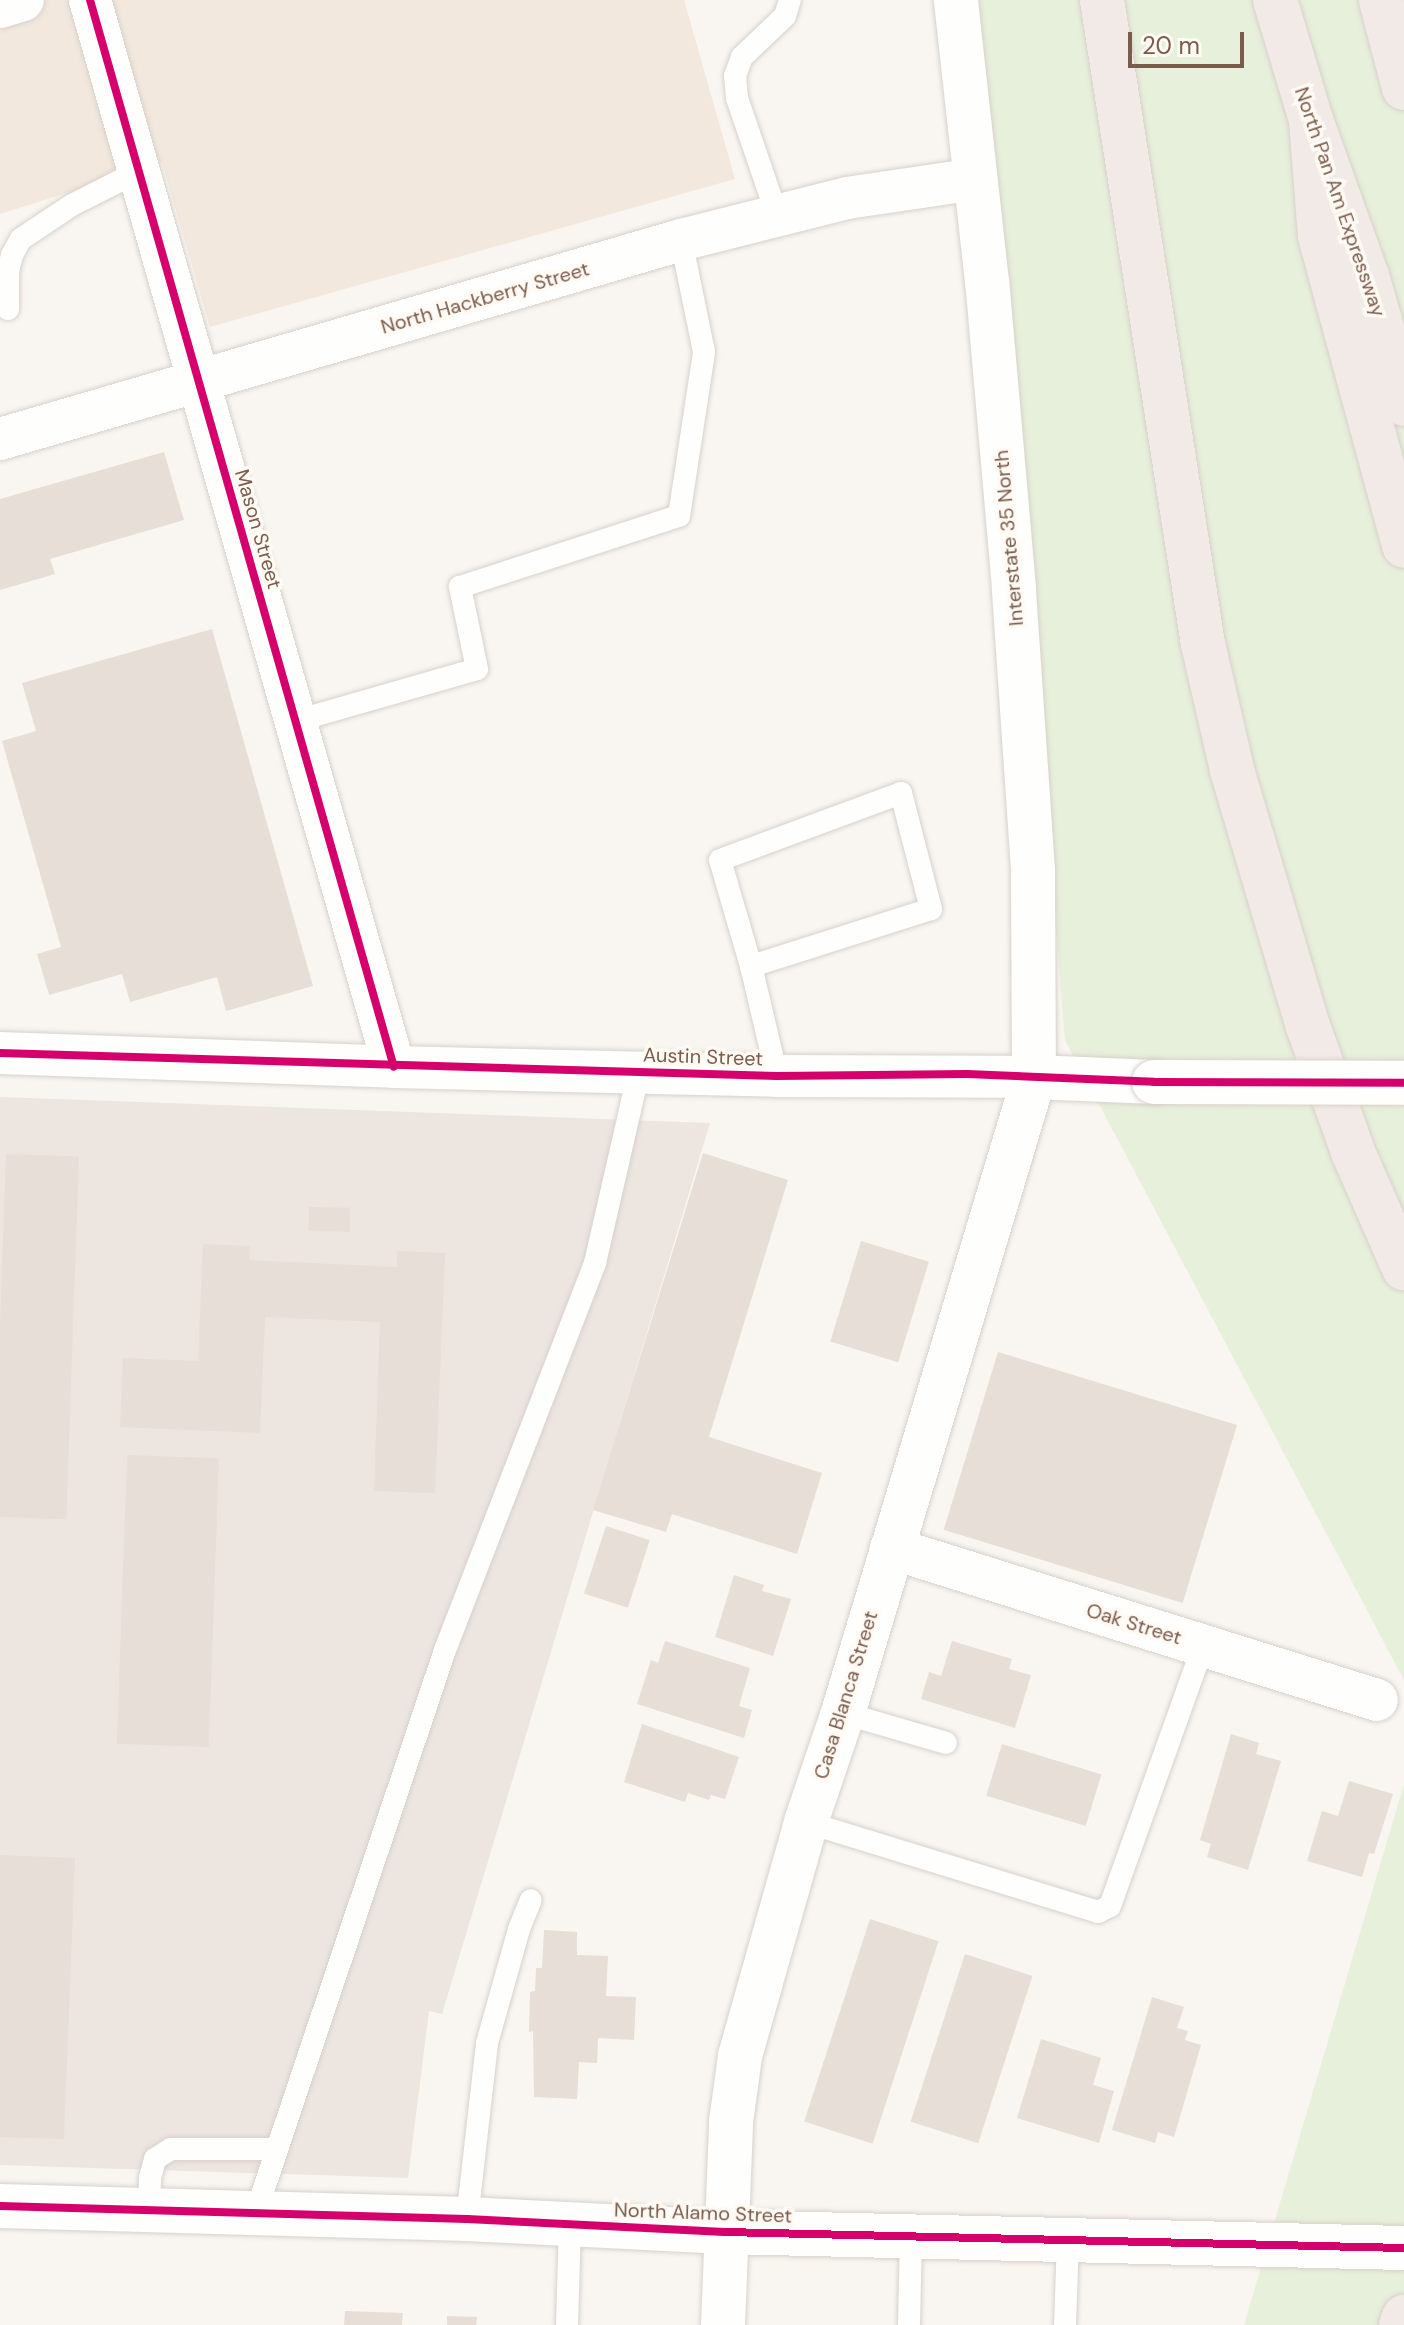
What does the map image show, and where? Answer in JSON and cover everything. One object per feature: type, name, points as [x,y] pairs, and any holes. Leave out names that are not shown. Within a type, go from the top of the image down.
[{"type":"highway","points":[[1102,0],[1203,644],[1232,770],[1273,920],[1308,1026],[1353,1152],[1404,1268]]},
{"type":"highway","name":"North Pan Am Expressway","points":[[1275,0],[1311,120],[1367,276],[1404,404]]},
{"type":"highway","points":[[1381,0],[1404,88]]},
{"type":"highway","points":[[1311,120],[1320,236],[1404,546]]},
{"type":"highway","points":[[1401,2325],[1404,2317]]},
{"type":"main road","name":"Interstate 35 North","points":[[956,0],[1014,588],[1033,870],[1034,1077]]},
{"type":"main road","name":"Austin Street","points":[[1034,1077],[1154,1082],[1404,1083]]},
{"type":"main road","name":"Casa Blanca Street","points":[[723,2325],[731,2122],[740,2056],[806,1822],[843,1713],[1034,1077]]},
{"type":"main road","name":"North Alamo Street","points":[[0,2206],[467,2219],[725,2232],[1404,2248]]},
{"type":"street","points":[[0,7],[23,0]]},
{"type":"street","name":"Mason Street","points":[[90,0],[394,1067]]},
{"type":"street","name":"North Hackberry Street","points":[[0,439],[681,240],[847,198],[976,179]]},
{"type":"street","name":"Austin Street","points":[[0,1053],[777,1076],[1034,1077]]},
{"type":"street","name":"Oak Street","points":[[891,1548],[1377,1700]]},
{"type":"lane","points":[[777,215],[737,98],[735,76],[742,57],[785,16],[790,0]]},
{"type":"lane","points":[[8,309],[8,272],[21,239],[72,205],[139,171]]},
{"type":"lane","points":[[296,721],[477,669],[460,587],[679,516],[704,352],[681,240]]},
{"type":"lane","points":[[751,966],[931,909],[901,793],[720,860],[751,966],[777,1076]]},
{"type":"lane","points":[[256,2212],[274,2149],[445,1650],[595,1263],[639,1071]]},
{"type":"lane","points":[[806,1822],[1098,1912],[1110,1906],[1203,1646]]},
{"type":"lane","points":[[843,1713],[946,1743]]},
{"type":"lane","points":[[467,2219],[487,2043],[519,1929],[531,1900]]},
{"type":"lane","points":[[149,2209],[150,2178],[155,2159],[171,2149],[274,2149]]},
{"type":"lane","points":[[567,2325],[570,2224]]},
{"type":"lane","points":[[909,2325],[911,2234]]},
{"type":"lane","points":[[1065,2325],[1068,2238]]},
{"type":"shaded area","points":[[0,0],[684,0],[735,179],[210,327],[162,163],[0,214]]},
{"type":"shaded area","points":[[0,1097],[710,1123],[442,2014],[429,2011],[408,2178],[0,2165]]},
{"type":"green space","points":[[979,0],[1404,0],[1404,1680],[1065,1040]]},
{"type":"green space","points":[[1404,1784],[1404,2325],[1244,2325]]},
{"type":"building","points":[[164,452],[184,520],[50,559],[55,574],[0,590],[0,499]]},
{"type":"building","points":[[212,629],[313,986],[226,1011],[217,977],[130,1002],[122,974],[49,995],[37,954],[61,947],[2,741],[36,731],[22,683]]},
{"type":"building","points":[[703,1153],[788,1180],[709,1437],[822,1473],[797,1554],[672,1514],[666,1532],[593,1510]]},
{"type":"building","points":[[6,1154],[79,1157],[66,1519],[0,1517],[0,1326]]},
{"type":"building","points":[[309,1207],[350,1208],[350,1232],[309,1231]]},
{"type":"building","points":[[861,1241],[929,1262],[898,1362],[830,1341]]},
{"type":"building","points":[[203,1244],[250,1246],[249,1260],[397,1267],[397,1251],[445,1253],[435,1493],[374,1491],[380,1322],[265,1317],[260,1433],[120,1427],[123,1358],[198,1361]]},
{"type":"building","points":[[998,1352],[1237,1425],[1183,1603],[944,1530]]},
{"type":"building","points":[[127,1455],[219,1458],[209,1747],[117,1744]]},
{"type":"building","points":[[606,1526],[650,1540],[628,1608],[584,1594]]},
{"type":"building","points":[[734,1575],[764,1585],[762,1591],[791,1599],[773,1656],[715,1637]]},
{"type":"building","points":[[665,1641],[750,1668],[739,1706],[752,1710],[744,1738],[637,1704],[651,1660],[658,1663]]},
{"type":"building","points":[[952,1641],[1012,1659],[1009,1669],[1031,1675],[1015,1728],[921,1699],[929,1672],[941,1676]]},
{"type":"building","points":[[642,1724],[739,1757],[725,1799],[711,1795],[709,1800],[688,1793],[685,1802],[624,1782]]},
{"type":"building","points":[[1231,1734],[1259,1743],[1256,1754],[1281,1761],[1248,1870],[1207,1857],[1211,1844],[1200,1840]]},
{"type":"building","points":[[1002,1744],[1101,1774],[1086,1826],[986,1796]]},
{"type":"building","points":[[1349,1781],[1393,1794],[1374,1854],[1369,1853],[1362,1877],[1307,1861],[1322,1811],[1338,1816]]},
{"type":"building","points":[[0,1855],[75,1858],[64,2139],[0,2137]]},
{"type":"building","points":[[870,1919],[938,1941],[873,2144],[804,2122]]},
{"type":"building","points":[[544,1930],[577,1932],[577,1955],[608,1956],[606,1996],[636,1997],[634,2040],[598,2038],[597,2063],[579,2062],[577,2099],[534,2097],[533,2031],[529,2032],[530,1992],[535,1991],[536,1968],[542,1968]]},
{"type":"building","points":[[965,1954],[1033,1976],[978,2143],[911,2121]]},
{"type":"building","points":[[1152,1997],[1184,2007],[1177,2028],[1188,2031],[1185,2040],[1201,2045],[1174,2137],[1158,2132],[1155,2143],[1112,2130]]},
{"type":"building","points":[[1041,2039],[1101,2058],[1093,2085],[1114,2091],[1099,2143],[1017,2118]]},
{"type":"building","points":[[345,2311],[403,2313],[402,2325],[344,2325]]},
{"type":"building","points":[[447,2316],[477,2317],[476,2325],[447,2325]]},
{"type":"cycle path","points":[[90,0],[394,1067]]},
{"type":"cycle path","points":[[0,1053],[777,1076],[967,1074],[1154,1082],[1404,1083]]},
{"type":"cycle path","points":[[0,2206],[467,2219],[725,2232],[1404,2248]]}]
